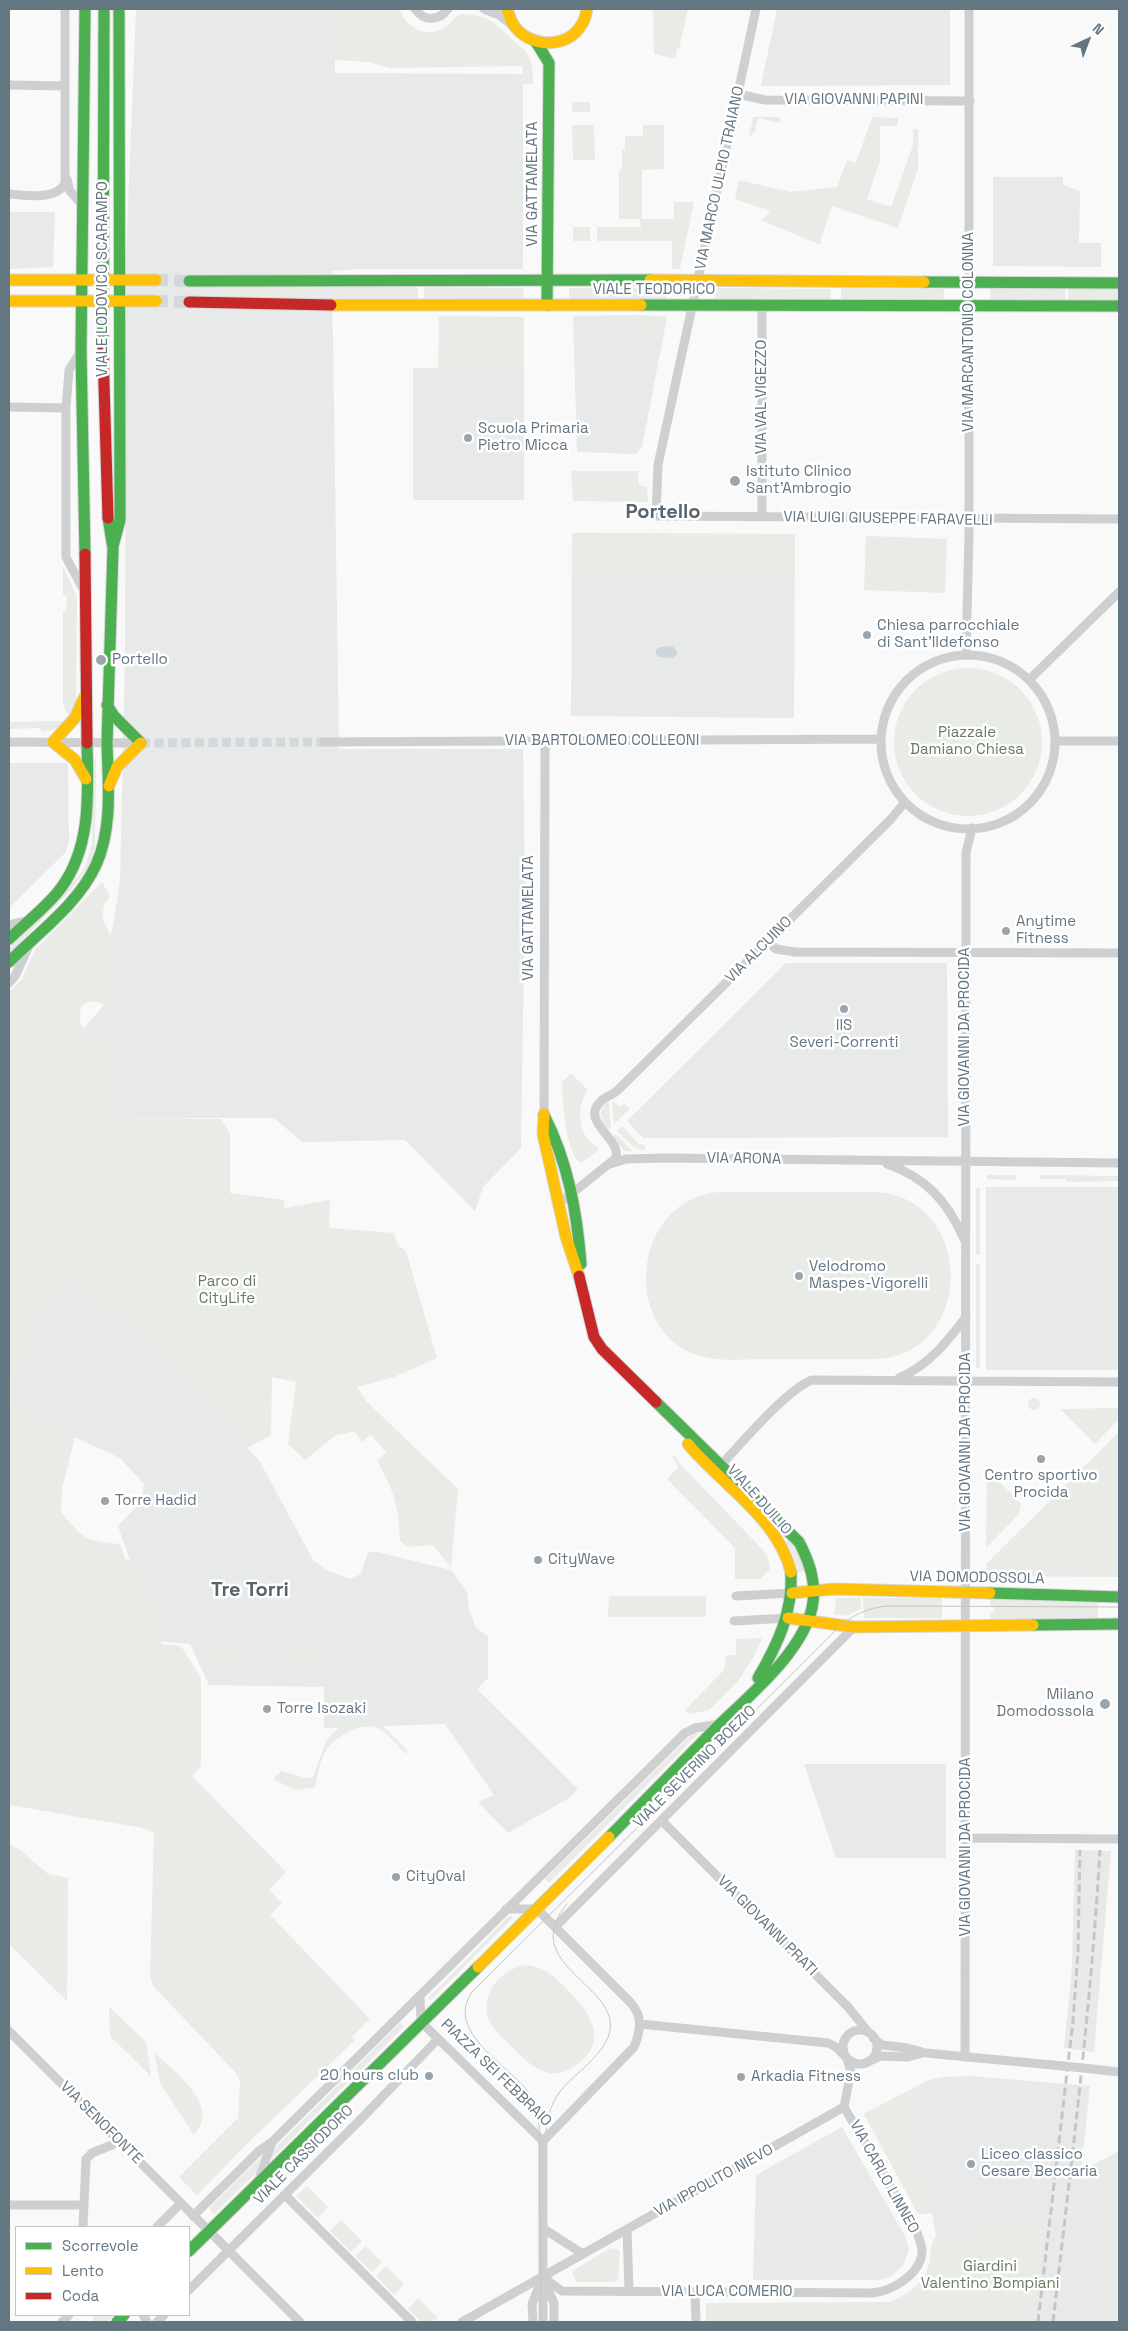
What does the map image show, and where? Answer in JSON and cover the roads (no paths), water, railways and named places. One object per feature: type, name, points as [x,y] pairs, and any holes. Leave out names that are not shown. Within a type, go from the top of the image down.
[{"type":"street","name":"VIALE LODOVICO SCARAMPO","points":[[65,9],[67,177],[70,191],[83,206]]},
{"type":"street","name":"VIALE LODOVICO SCARAMPO","points":[[9,939],[62,886],[79,857],[84,833],[87,742],[81,350],[85,9]]},
{"type":"street","name":"VIALE LODOVICO SCARAMPO","points":[[104,9],[102,301],[108,518],[113,548],[107,705],[106,798]]},
{"type":"street","name":"VIALE LODOVICO SCARAMPO","points":[[113,548],[120,520],[118,301],[119,9]]},
{"type":"street","points":[[415,9],[421,16],[433,19],[444,14],[447,9],[452,9]]},
{"type":"street","points":[[484,9],[499,15],[520,33],[536,42],[548,44],[561,42],[572,35],[581,26],[587,9]]},
{"type":"street","points":[[507,9],[513,26]]},
{"type":"street","name":"VIA MARCO ULPIO TRAIANO","points":[[656,516],[658,465],[756,9]]},
{"type":"street","name":"VIA MARCANTONIO COLONNA","points":[[966,655],[969,9]]},
{"type":"street","points":[[536,42],[549,63]]},
{"type":"street","name":"VIA GATTAMELATA","points":[[547,305],[549,63],[561,42]]},
{"type":"street","points":[[9,85],[65,86]]},
{"type":"street","name":"VIA GIOVANNI PAPINI","points":[[738,94],[765,100],[970,101]]},
{"type":"street","points":[[9,194],[48,195],[61,190],[67,177]]},
{"type":"street","name":"VIALE TEODORICO","points":[[189,281],[698,279],[1119,283]]},
{"type":"street","points":[[9,280],[156,280]]},
{"type":"street","points":[[9,301],[82,301]]},
{"type":"street","name":"VIALE LODOVICO SCARAMPO","points":[[82,301],[102,301]]},
{"type":"street","points":[[102,301],[156,301]]},
{"type":"street","name":"VIALE TEODORICO","points":[[189,302],[321,305],[762,306],[968,304],[1119,306]]},
{"type":"street","name":"VIA VAL VIGEZZO","points":[[762,306],[762,517]]},
{"type":"street","name":"VIALE LODOVICO SCARAMPO","points":[[81,350],[68,370],[66,408],[66,557],[86,594]]},
{"type":"street","points":[[9,407],[66,408]]},
{"type":"street","name":"VIA LUIGI GIUSEPPE FARAVELLI","points":[[656,516],[968,520],[1119,519]]},
{"type":"street","points":[[1029,680],[1119,592]]},
{"type":"street","points":[[966,655],[999,660],[1016,669],[1029,680],[1041,695],[1049,712],[1054,741],[1050,769],[1042,786],[1031,801],[1009,818],[991,825],[972,828],[960,828],[938,823],[919,814],[905,802],[886,772],[880,739],[887,708],[903,682],[919,669],[932,662],[946,657],[966,655]]},
{"type":"street","points":[[53,742],[75,718],[86,694]]},
{"type":"street","points":[[107,705],[116,718],[141,743]]},
{"type":"street","name":"VIA BARTOLOMEO COLLEONI","points":[[324,742],[880,739]]},
{"type":"street","name":"VIA GATTAMELATA","points":[[544,1114],[545,741]]},
{"type":"street","points":[[1054,741],[1119,742]]},
{"type":"street","points":[[9,742],[141,743]]},
{"type":"street","points":[[53,742],[75,760],[87,781]]},
{"type":"street","points":[[9,962],[82,888],[97,864],[104,838],[106,798],[110,781],[127,755],[141,743]]},
{"type":"street","name":"VIA ALCUINO","points":[[610,1164],[616,1158],[616,1150],[597,1125],[595,1117],[598,1103],[611,1095],[768,942],[891,819],[905,802]]},
{"type":"street","name":"VIA GIOVANNI DA PROCIDA","points":[[965,2056],[965,953],[966,853],[972,828]]},
{"type":"street","points":[[9,925],[28,920]]},
{"type":"street","points":[[9,983],[15,976],[33,937]]},
{"type":"street","points":[[768,942],[776,949],[789,952],[1119,953]]},
{"type":"street","name":"VIALE DUILIO","points":[[544,1114],[552,1129],[571,1194],[579,1234],[582,1284]]},
{"type":"street","name":"VIALE DUILIO","points":[[544,1114],[543,1134],[560,1203],[566,1237],[582,1284],[594,1337],[602,1349],[799,1542],[811,1566],[815,1590]]},
{"type":"street","name":"VIA ARONA","points":[[610,1164],[626,1159],[666,1158],[1119,1163]]},
{"type":"street","name":"VIA ARONA","points":[[880,1161],[906,1171],[924,1183],[938,1196],[954,1215],[966,1244]]},
{"type":"street","points":[[560,1203],[601,1168],[610,1164]]},
{"type":"street","points":[[896,1380],[921,1367],[933,1358],[966,1317]]},
{"type":"street","points":[[721,1465],[802,1384],[812,1380],[1119,1382]]},
{"type":"street","name":"VIALE DUILIO","points":[[669,1415],[698,1456],[774,1535],[787,1558],[792,1575],[792,1593],[788,1618]]},
{"type":"street","name":"VIA DOMODOSSOLA","points":[[792,1593],[834,1589],[1119,1597]]},
{"type":"street","name":"VIALE SEVERINO BOEZIO","points":[[537,1909],[791,1650],[809,1620],[815,1590]]},
{"type":"street","points":[[736,1596],[792,1593]]},
{"type":"street","points":[[734,1621],[788,1618],[854,1627],[1119,1624]]},
{"type":"street","name":"VIALE SEVERINO BOEZIO","points":[[745,1699],[768,1662],[788,1618]]},
{"type":"street","name":"VIALE SEVERINO BOEZIO","points":[[555,1927],[662,1822],[854,1627]]},
{"type":"street","name":"VIALE SEVERINO BOEZIO","points":[[506,1909],[685,1733],[695,1728],[720,1724]]},
{"type":"street","name":"VIA GIOVANNI PRATI","points":[[662,1822],[845,2004],[871,2036]]},
{"type":"street","points":[[966,1838],[1119,1839]]},
{"type":"street","points":[[420,1996],[506,1909],[537,1909],[636,2008],[640,2024],[828,2043],[836,2047],[846,2058],[860,2064],[879,2056],[908,2056],[926,2053]]},
{"type":"street","name":"PIAZZA SEI FEBBRAIO","points":[[421,2022],[537,1909]]},
{"type":"street","name":"PIAZZA SEI FEBBRAIO","points":[[420,1996],[421,2022],[543,2141],[634,2047],[640,2024]]},
{"type":"street","name":"VIALE CASSIODORO","points":[[193,2216],[259,2151],[272,2142],[420,1996]]},
{"type":"street","name":"VIALE CASSIODORO","points":[[190,2250],[421,2022]]},
{"type":"street","points":[[844,2107],[851,2071],[842,2046],[848,2034],[858,2030],[871,2036],[882,2045],[908,2048],[926,2053],[1119,2072]]},
{"type":"street","name":"VIA SENOFONTE","points":[[9,2031],[300,2322]]},
{"type":"street","points":[[870,2061],[876,2048],[871,2036]]},
{"type":"street","name":"VIALE CASSIODORO","points":[[190,2289],[438,2039]]},
{"type":"street","name":"VIA IPPOLITO NIEVO","points":[[462,2322],[844,2107]]},
{"type":"street","name":"VIA CARLO LINNEO","points":[[844,2107],[916,2230],[922,2249],[916,2267],[910,2275]]},
{"type":"street","points":[[543,2141],[543,2322]]},
{"type":"street","points":[[82,2226],[84,2165],[88,2155],[120,2142]]},
{"type":"street","name":"VIALE CASSIODORO","points":[[258,2182],[272,2142]]},
{"type":"street","points":[[285,2195],[412,2322]]},
{"type":"street","points":[[158,2226],[181,2203]]},
{"type":"street","points":[[9,2205],[83,2204]]},
{"type":"street","points":[[544,2229],[583,2254]]},
{"type":"street","points":[[627,2229],[629,2291]]},
{"type":"street","name":"VIA LUCA COMERIO","points":[[543,2277],[562,2291],[872,2293],[883,2292],[910,2275]]},
{"type":"street","points":[[532,2322],[532,2304],[543,2277]]},
{"type":"street","points":[[543,2277],[554,2303],[554,2322]]},
{"type":"street","points":[[695,2292],[696,2322]]},
{"type":"tunnel","points":[[156,280],[189,281]]},
{"type":"tunnel","points":[[156,301],[189,302]]},
{"type":"tunnel","points":[[141,743],[324,742]]},
{"type":"tram line","points":[[541,2322],[539,2115],[530,2094],[521,2083],[495,2060],[473,2034],[466,2021],[466,2007],[472,1992],[849,1619],[868,1610],[889,1606],[1119,1607]]},
{"type":"tram line","points":[[546,2132],[550,2111],[556,2097],[592,2060],[606,2041],[610,2031],[610,2020],[604,2006],[569,1968],[559,1955],[553,1940],[555,1923],[567,1904]]},
{"type":"railway","points":[[1038,2322],[1073,2021],[1078,1952],[1080,1850]]},
{"type":"railway","points":[[1053,2322],[1086,2027],[1100,1850]]},
{"type":"place","name":"Scuola Primaria Pietro Micca","points":[[468,438]]},
{"type":"place","name":"Istituto Clinico Sant'Ambrogio","points":[[735,481]]},
{"type":"place","name":"Chiesa parrocchiale di Sant'Ildefonso","points":[[867,635]]},
{"type":"place","name":"Portello","points":[[101,660]]},
{"type":"place","name":"Anytime Fitness","points":[[1006,931]]},
{"type":"place","name":"IIS Severi-Correnti","points":[[844,1009]]},
{"type":"place","name":"Velodromo Maspes-Vigorelli","points":[[799,1276]]},
{"type":"place","name":"Centro sportivo Procida","points":[[1041,1459]]},
{"type":"place","name":"Torre Hadid","points":[[105,1501]]},
{"type":"place","name":"CityWave","points":[[538,1560]]},
{"type":"place","name":"Milano Domodossola","points":[[1105,1704]]},
{"type":"place","name":"Torre Isozaki","points":[[267,1709]]},
{"type":"place","name":"CityOval","points":[[396,1877]]},
{"type":"place","name":"20 hours club","points":[[429,2076]]},
{"type":"place","name":"Arkadia Fitness","points":[[741,2077]]},
{"type":"place","name":"Liceo classico Cesare Beccaria","points":[[971,2164]]},
{"type":"district","name":"Portello","points":[[663,513]]},
{"type":"district","name":"Tre Torri","points":[[250,1591]]},
{"type":"park label","name":"Piazzale Damiano Chiesa","points":[[967,742]]},
{"type":"park label","name":"Parco di CityLife","points":[[227,1290]]},
{"type":"park label","name":"Giardini Valentino Bompiani","points":[[990,2276]]}]
